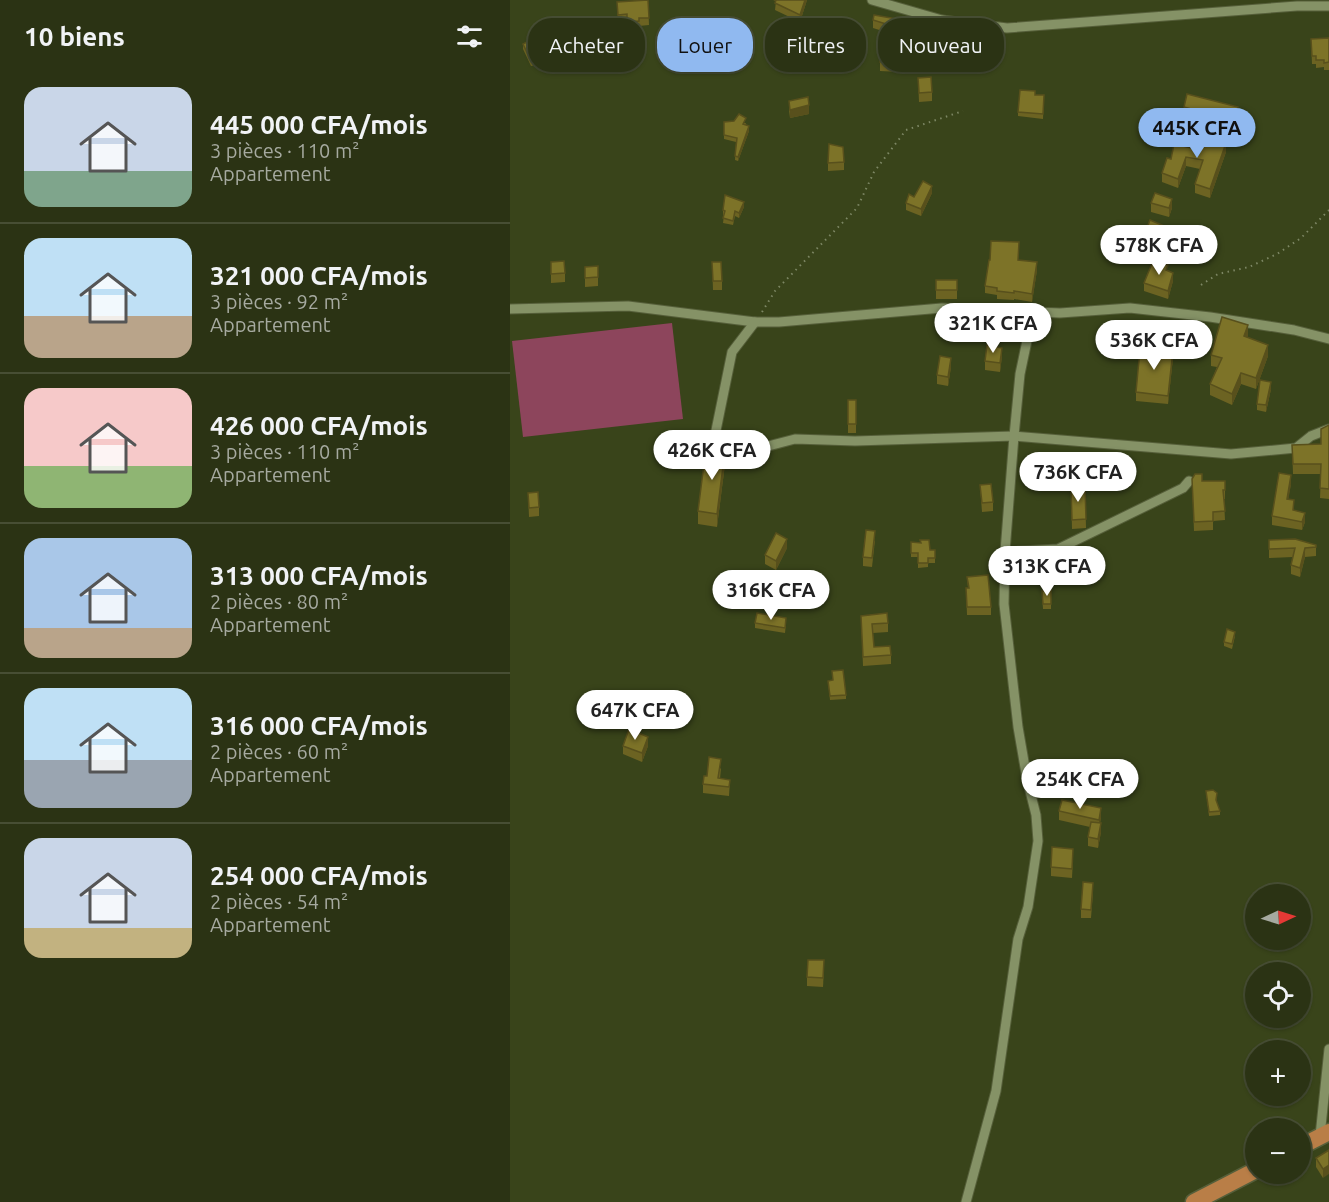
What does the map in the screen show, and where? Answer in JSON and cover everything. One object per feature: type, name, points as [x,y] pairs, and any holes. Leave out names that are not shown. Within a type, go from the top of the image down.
[{"type":"highway","points":[[1311,1141],[1325,1134]]},
{"type":"highway","points":[[1194,1202],[1245,1176]]},
{"type":"street","points":[[872,0],[942,20],[1007,28],[1297,6],[1329,6]]},
{"type":"street","points":[[510,309],[628,306],[755,322],[779,322],[942,308],[1028,313],[1130,308],[1284,328],[1329,339]]},
{"type":"street","points":[[966,1202],[996,1091],[1018,939],[1028,907],[1038,841],[1036,815],[1018,727],[1004,604],[1005,552],[1014,436],[1020,374],[1028,336],[1028,313]]},
{"type":"street","points":[[713,445],[732,352],[755,322]]},
{"type":"street","points":[[742,453],[795,439],[855,441],[1014,436],[1231,454],[1296,447],[1311,436],[1329,429]]},
{"type":"street","points":[[1005,552],[1058,549],[1183,488],[1189,481]]},
{"type":"street","points":[[1325,1134],[1329,1049]]},
{"type":"path","points":[[755,322],[776,291],[857,208],[874,171],[906,130],[963,111]]},
{"type":"path","points":[[1201,285],[1218,274],[1249,267],[1277,254],[1301,238],[1329,210]]},
{"type":"shaded area","points":[[672,323],[683,419],[523,437],[512,341]]},
{"type":"building","points":[[648,0],[649,18],[627,18],[627,14],[618,15],[617,2]]},
{"type":"building","points":[[776,0],[805,0],[800,15],[775,3]]},
{"type":"building","points":[[874,15],[891,18],[878,18],[878,22],[873,20]]},
{"type":"building","points":[[1329,38],[1329,62],[1316,60],[1316,56],[1312,56],[1311,39]]},
{"type":"building","points":[[528,41],[528,55],[523,44]]},
{"type":"building","points":[[931,77],[932,92],[919,93],[918,78]]},
{"type":"building","points":[[1020,90],[1035,91],[1035,95],[1044,95],[1043,114],[1018,112]]},
{"type":"building","points":[[1187,94],[1238,107],[1234,121],[1184,107]]},
{"type":"building","points":[[808,97],[809,105],[790,110],[789,101]]},
{"type":"building","points":[[739,114],[746,118],[743,124],[749,126],[738,157],[735,156],[737,138],[724,135],[724,122],[734,121]]},
{"type":"building","points":[[1197,134],[1226,143],[1210,189],[1195,184],[1203,160],[1186,157],[1178,179],[1162,173],[1167,158],[1171,159],[1174,144],[1192,148]]},
{"type":"building","points":[[829,144],[843,147],[844,162],[828,163]]},
{"type":"building","points":[[923,181],[932,186],[921,209],[906,203],[909,194],[914,197]]},
{"type":"building","points":[[1155,193],[1172,199],[1169,208],[1151,203]]},
{"type":"building","points":[[725,195],[744,202],[739,213],[735,211],[733,221],[723,218]]},
{"type":"building","points":[[1150,220],[1164,226],[1159,236],[1146,230]]},
{"type":"building","points":[[991,241],[1019,242],[1018,260],[1037,262],[1032,294],[997,291],[997,288],[985,286]]},
{"type":"building","points":[[564,261],[565,273],[551,274],[551,262]]},
{"type":"building","points":[[1153,261],[1168,265],[1166,270],[1173,273],[1168,291],[1144,283]]},
{"type":"building","points":[[712,262],[721,262],[722,281],[713,281]]},
{"type":"building","points":[[598,266],[598,277],[585,278],[585,267]]},
{"type":"building","points":[[936,280],[957,280],[957,290],[936,290]]},
{"type":"building","points":[[1222,317],[1248,325],[1244,336],[1268,345],[1256,378],[1241,373],[1232,394],[1210,384],[1222,358],[1211,355]]},
{"type":"building","points":[[987,345],[1002,348],[1000,363],[985,361]]},
{"type":"building","points":[[1147,347],[1173,350],[1168,396],[1136,392],[1140,349],[1147,350]]},
{"type":"building","points":[[940,356],[951,358],[948,377],[937,375]]},
{"type":"building","points":[[1260,380],[1271,382],[1266,405],[1257,404]]},
{"type":"building","points":[[848,400],[856,400],[856,424],[848,424]]},
{"type":"building","points":[[1329,425],[1329,489],[1320,488],[1321,464],[1293,464],[1292,445],[1321,444],[1321,429]]},
{"type":"building","points":[[706,448],[725,450],[717,514],[698,511]]},
{"type":"building","points":[[1279,473],[1291,475],[1287,499],[1294,500],[1293,510],[1305,513],[1302,522],[1272,516]]},
{"type":"building","points":[[1195,474],[1202,474],[1202,481],[1225,481],[1225,490],[1223,490],[1225,511],[1213,512],[1213,521],[1194,522],[1192,479]]},
{"type":"building","points":[[991,484],[993,502],[982,503],[980,485]]},
{"type":"building","points":[[1071,487],[1085,487],[1086,519],[1072,520]]},
{"type":"building","points":[[538,492],[539,507],[529,508],[528,493]]},
{"type":"building","points":[[866,530],[875,531],[872,558],[863,557]]},
{"type":"building","points":[[776,533],[787,539],[776,561],[765,555]]},
{"type":"building","points":[[1295,539],[1316,545],[1316,547],[1305,548],[1300,568],[1291,565],[1295,548],[1269,549],[1269,540]]},
{"type":"building","points":[[920,540],[929,540],[930,550],[935,550],[935,558],[928,558],[928,563],[918,563],[918,553],[911,553],[911,542],[921,543]]},
{"type":"building","points":[[988,575],[991,607],[967,607],[966,588],[969,588],[967,577]]},
{"type":"building","points":[[1051,590],[1051,604],[1043,604],[1042,591]]},
{"type":"building","points":[[757,613],[786,618],[785,628],[755,623]]},
{"type":"building","points":[[887,613],[888,623],[872,624],[874,647],[890,646],[891,655],[863,657],[861,616]]},
{"type":"building","points":[[1227,629],[1235,632],[1232,644],[1224,642]]},
{"type":"building","points":[[843,670],[846,695],[830,696],[828,681],[833,680],[832,671]]},
{"type":"building","points":[[629,729],[648,737],[642,753],[623,746]]},
{"type":"building","points":[[709,757],[721,759],[718,778],[730,780],[729,787],[703,784],[704,776],[707,776]]},
{"type":"building","points":[[1213,790],[1217,793],[1216,800],[1220,811],[1209,812],[1206,791]]},
{"type":"building","points":[[1062,800],[1101,808],[1099,820],[1059,811]]},
{"type":"building","points":[[1091,822],[1101,823],[1098,839],[1088,837]]},
{"type":"building","points":[[1052,847],[1073,849],[1072,869],[1051,867]]},
{"type":"building","points":[[1083,882],[1093,883],[1091,910],[1081,909]]},
{"type":"building","points":[[808,960],[824,960],[823,978],[807,977]]},
{"type":"building","points":[[1329,1150],[1329,1165],[1323,1169],[1316,1158]]}]
